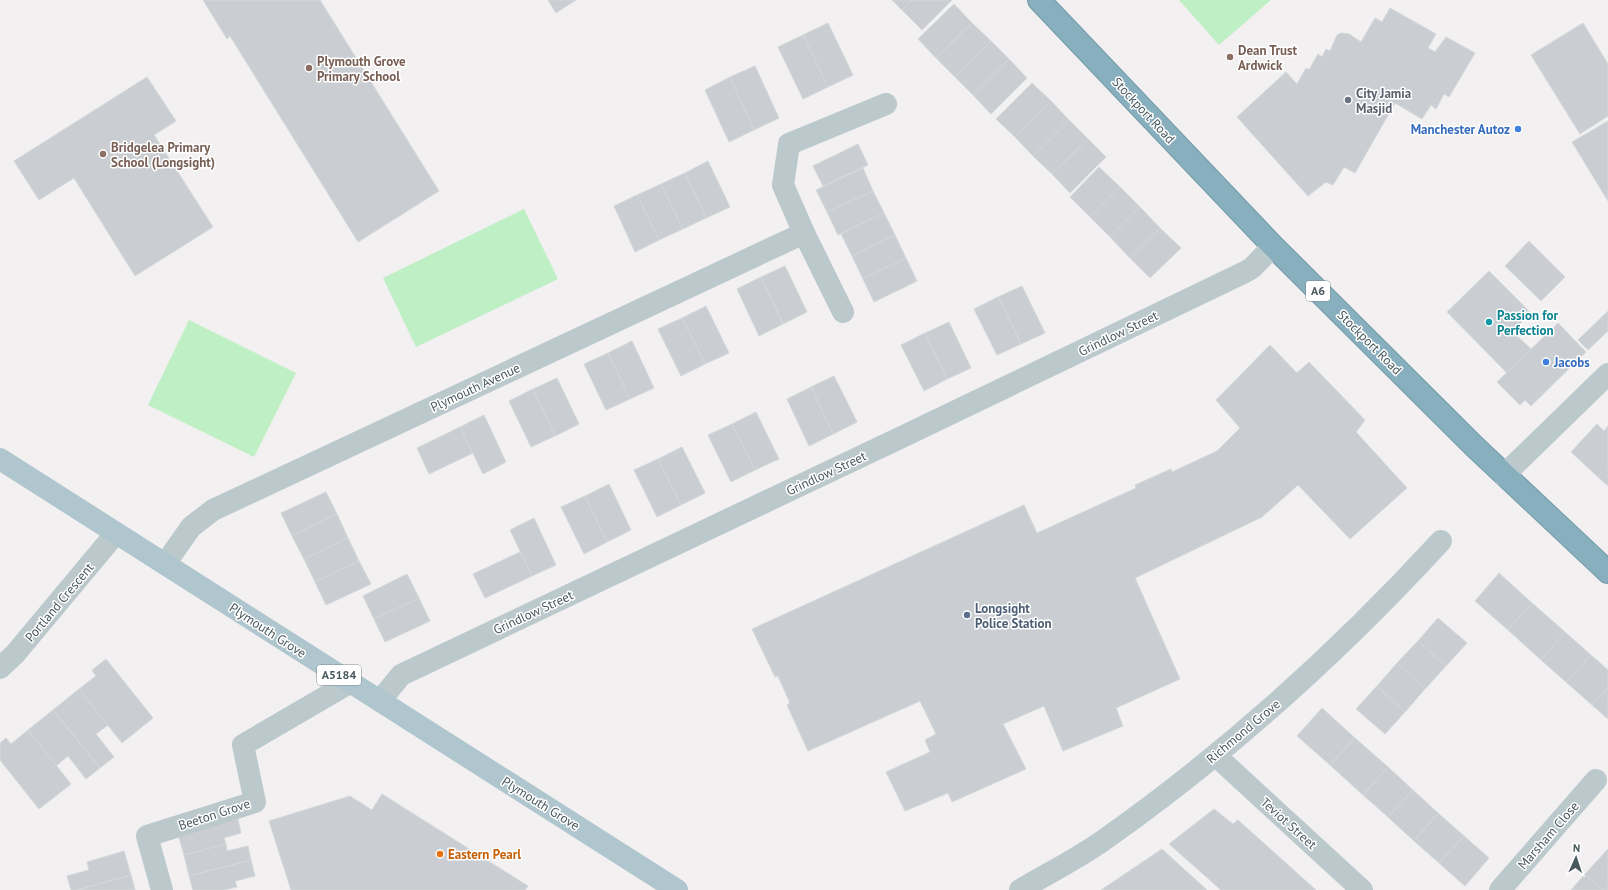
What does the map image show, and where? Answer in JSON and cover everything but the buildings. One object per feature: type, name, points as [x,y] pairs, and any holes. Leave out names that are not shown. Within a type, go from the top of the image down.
[{"type":"highway","name":"Stockport Road","points":[[1039,0],[1273,246],[1504,475],[1608,572]]},
{"type":"main road","name":"Plymouth Grove","points":[[0,459],[678,890]]},
{"type":"street","points":[[843,312],[804,233],[783,185],[789,144],[886,104]]},
{"type":"street","name":"Plymouth Avenue","points":[[165,564],[191,527],[213,510],[804,233]]},
{"type":"street","name":"Grindlow Street","points":[[380,701],[401,675],[896,440],[1252,268],[1273,246]]},
{"type":"street","points":[[1504,475],[1608,374]]},
{"type":"street","name":"Portland Crescent","points":[[0,668],[15,654],[116,533]]},
{"type":"street","name":"Richmond Grove","points":[[1020,890],[1100,843],[1216,756],[1303,680],[1404,581],[1441,541]]},
{"type":"street","name":"Beeton Grove","points":[[162,890],[147,836],[255,802],[243,745],[351,682]]},
{"type":"street","name":"Teviot Street","points":[[1216,756],[1362,890]]},
{"type":"street","name":"Marsham Close","points":[[1500,890],[1596,780]]},
{"type":"green space","points":[[1179,0],[1271,0],[1219,45]]},
{"type":"green space","points":[[524,209],[558,279],[416,347],[383,278]]},
{"type":"green space","points":[[189,320],[296,373],[254,457],[148,405]]},
{"type":"place","name":"Dean Trust Ardwick","points":[[1230,57]]},
{"type":"place","name":"Plymouth Grove Primary School","points":[[309,68]]},
{"type":"place","name":"City Jamia Masjid","points":[[1348,100]]},
{"type":"place","name":"Manchester Autoz","points":[[1518,129]]},
{"type":"place","name":"Bridgelea Primary School (Longsight)","points":[[103,154]]},
{"type":"place","name":"Passion for Perfection","points":[[1489,322]]},
{"type":"place","name":"Jacobs","points":[[1546,362]]},
{"type":"place","name":"Longsight Police Station","points":[[967,615]]},
{"type":"place","name":"Eastern Pearl","points":[[440,854]]}]
